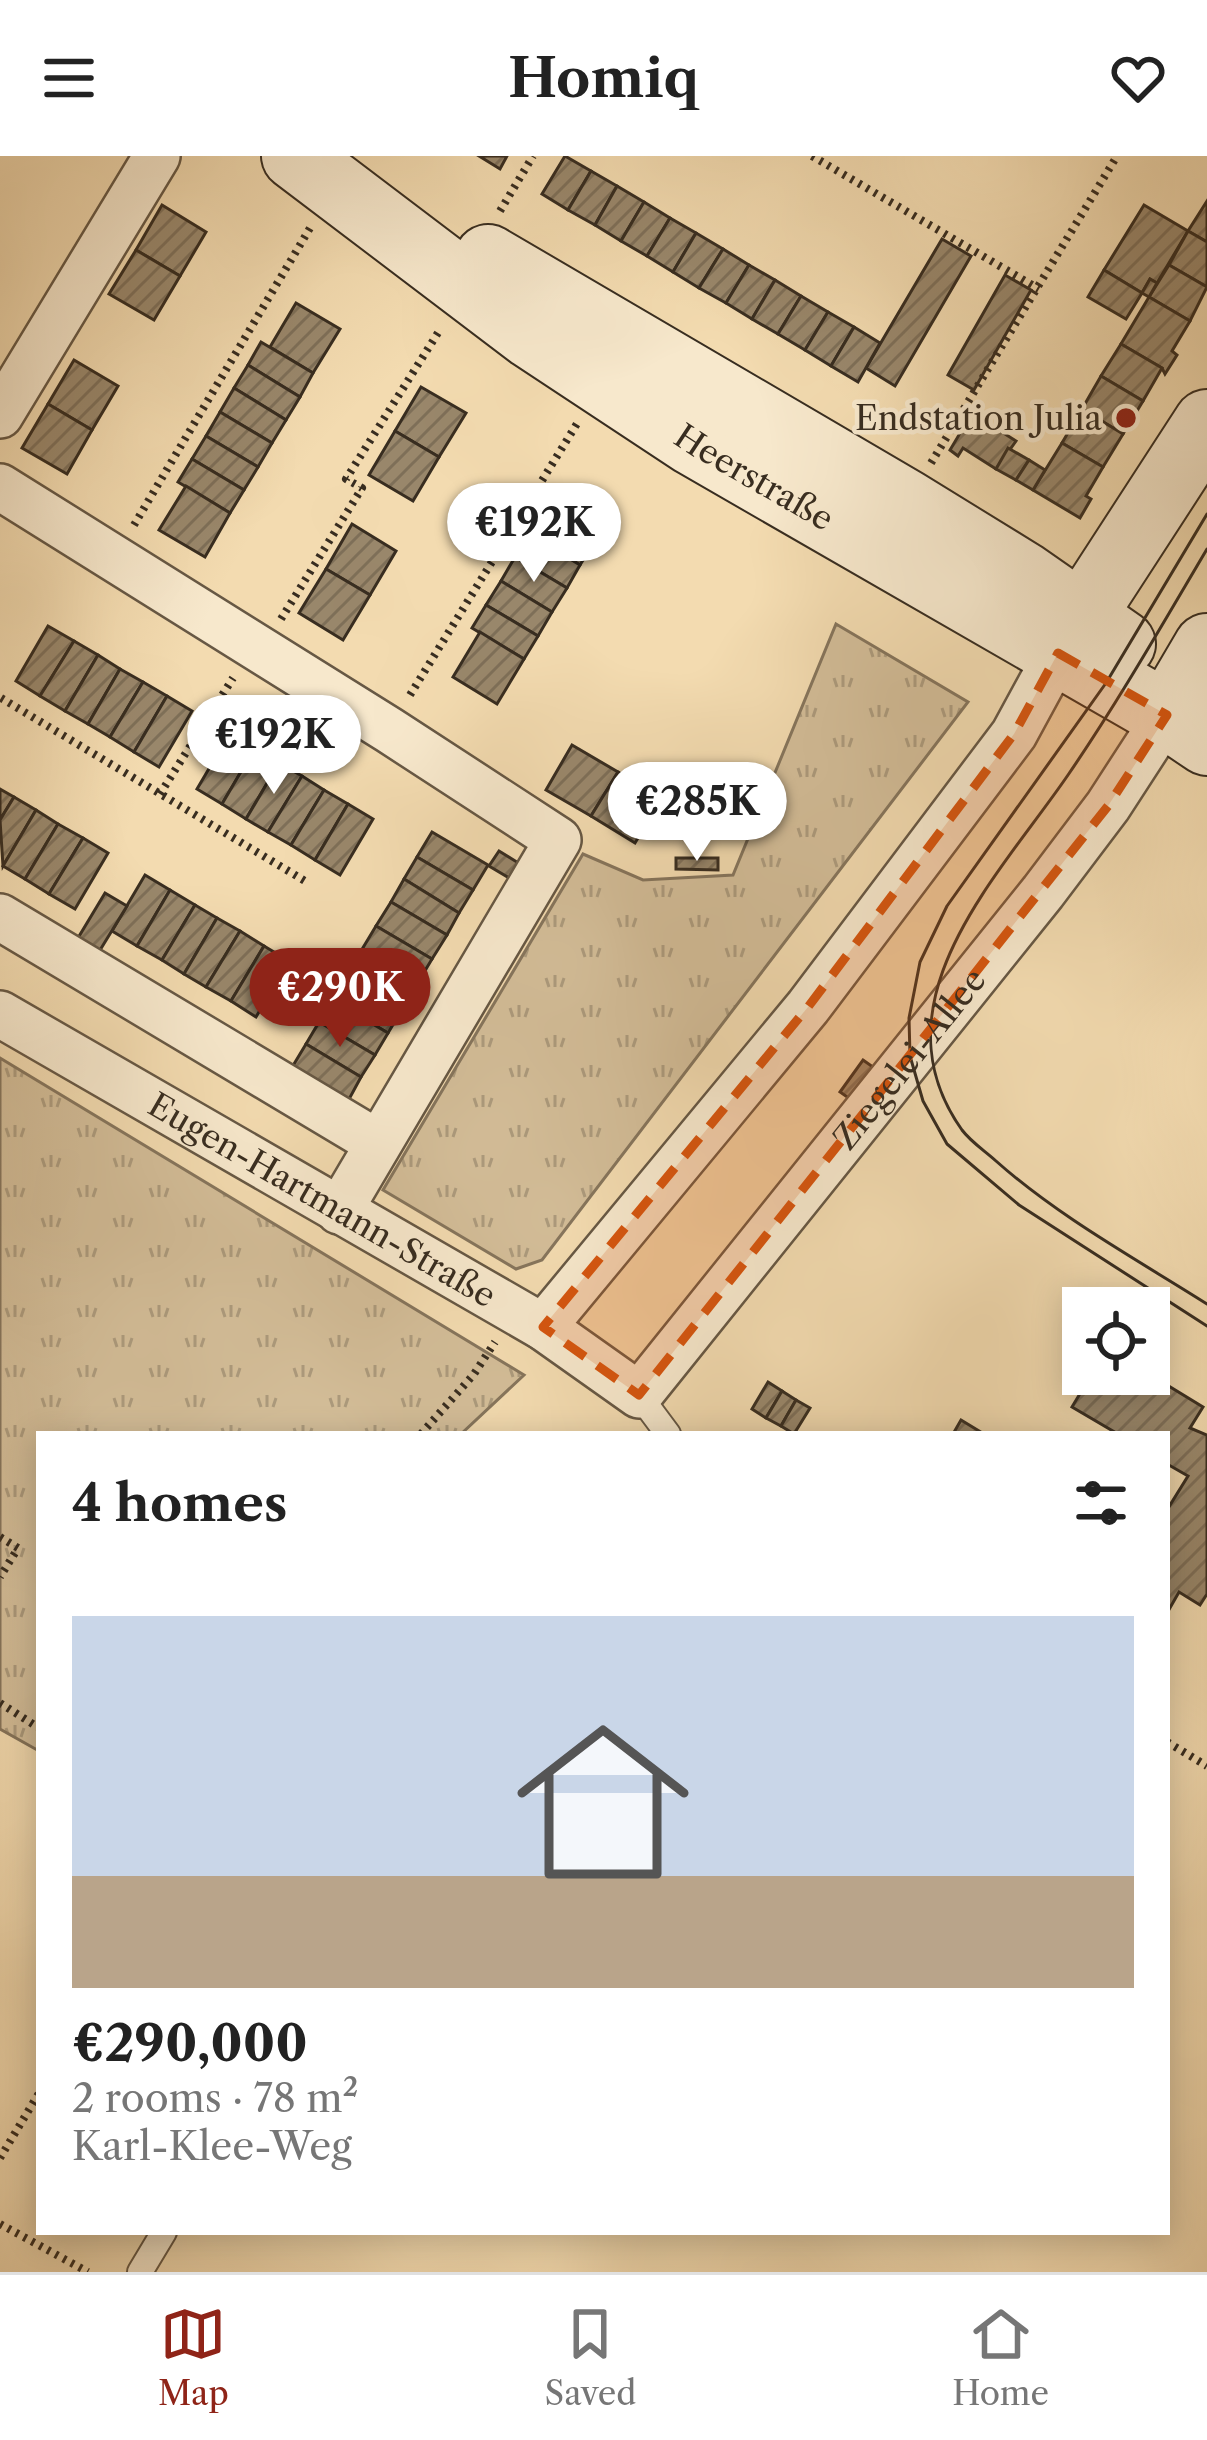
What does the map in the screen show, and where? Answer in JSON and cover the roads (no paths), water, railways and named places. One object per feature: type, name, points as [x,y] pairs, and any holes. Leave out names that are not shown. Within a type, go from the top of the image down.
[{"type":"main road","name":"Heerstraße","points":[[312,184],[374,191],[1023,575],[1069,635],[1195,694]]},
{"type":"main road","points":[[1069,635],[1207,423]]},
{"type":"street","points":[[0,415],[157,156]]},
{"type":"street","points":[[0,487],[558,840],[339,1211]]},
{"type":"street","points":[[529,1319],[821,989],[1014,734],[1069,635]]},
{"type":"street","name":"Ziegelei-Allee","points":[[639,1395],[1195,694]]},
{"type":"street","points":[[0,917],[378,1143]]},
{"type":"street","name":"Eugen-Hartmann-Straße","points":[[0,1014],[529,1319],[639,1395]]},
{"type":"lane","points":[[639,1395],[664,1431]]},
{"type":"lane","points":[[140,2272],[162,2235]]},
{"type":"tram line","points":[[1207,514],[1106,683],[947,906],[920,962],[909,1018],[910,1056],[923,1101],[947,1144],[1019,1205],[1207,1326]]},
{"type":"tram line","points":[[1207,549],[1086,747],[980,898],[937,988],[930,1035],[938,1082],[970,1138],[1072,1219],[1207,1304]]},
{"type":"place","name":"Endstation Julia","points":[[1126,418]]}]
